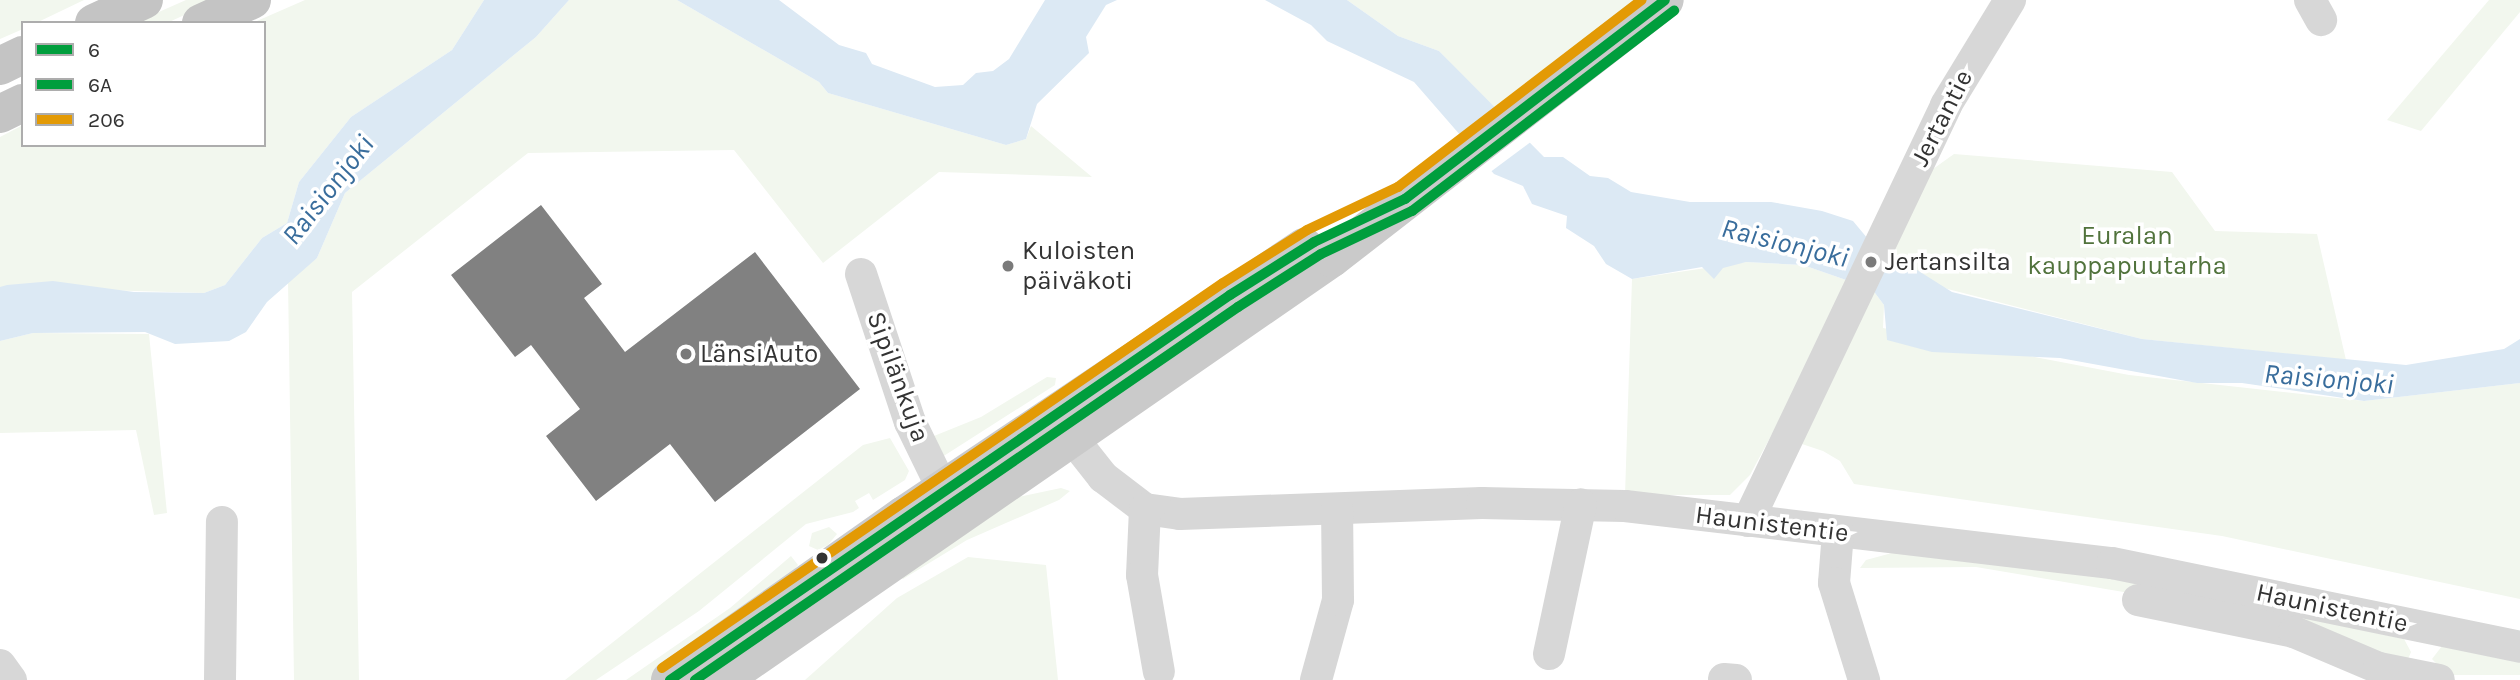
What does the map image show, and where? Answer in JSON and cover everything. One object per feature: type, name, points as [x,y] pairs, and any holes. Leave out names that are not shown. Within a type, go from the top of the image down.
[{"type":"highway","points":[[98,21],[144,0]]},
{"type":"highway","points":[[205,21],[252,0]]},
{"type":"highway","points":[[0,65],[21,56]]},
{"type":"highway","points":[[0,114],[21,104]]},
{"type":"main road","points":[[694,677],[1064,428],[1332,258],[1405,199],[1541,99],[1665,0]]},
{"type":"street","name":"Jertantie","points":[[1748,521],[1862,289],[1881,240],[1997,3]]},
{"type":"street","name":"Sipilänkuja","points":[[861,274],[910,422],[950,504]]},
{"type":"street","name":"Haunistentie","points":[[1064,428],[1119,493],[1145,509],[1180,514],[1581,503],[2112,563],[2520,647]]},
{"type":"street","points":[[1549,654],[1581,503]]},
{"type":"street","points":[[1145,509],[1140,532],[1142,575],[1159,672]]},
{"type":"street","points":[[1316,680],[1338,600],[1337,510]]},
{"type":"street","points":[[220,680],[222,522]]},
{"type":"street","points":[[1838,532],[1834,583],[1864,680]]},
{"type":"street","name":"Haunistentie","points":[[2138,600],[2294,632],[2379,668],[2428,678]]},
{"type":"street","points":[[2428,628],[2428,678]]},
{"type":"street","points":[[0,665],[11,680]]},
{"type":"green space","points":[[0,0],[84,0],[40,21],[21,21],[21,30],[0,39]]},
{"type":"green space","points":[[186,0],[217,0],[171,21],[139,21]]},
{"type":"green space","points":[[305,0],[484,0],[452,50],[351,117],[299,182],[287,223],[262,238],[225,285],[204,293],[0,287],[0,137],[21,126],[21,147],[266,147],[266,21],[257,21]]},
{"type":"green space","points":[[569,0],[677,0],[819,82],[828,93],[1006,145],[1026,139],[1031,126],[1092,177],[939,172],[823,263],[734,150],[528,153],[352,292],[359,680],[294,680],[288,281],[317,258],[345,193],[536,37]]},
{"type":"green space","points":[[1347,0],[1635,0],[1495,110],[1439,51],[1398,36]]},
{"type":"green space","points":[[2489,0],[2520,0],[2520,12],[2421,131],[2387,120]]},
{"type":"green space","name":"Euralan kauppapuutarha","points":[[1954,154],[2172,172],[2215,231],[2317,234],[2346,360],[2142,339],[1936,286],[1889,251],[1926,174]]},
{"type":"green space","points":[[1746,262],[1803,265],[1872,289],[1884,305],[1883,328],[2129,375],[2364,401],[2520,383],[2520,599],[2222,536],[1854,484],[1840,461],[1823,451],[1772,434],[1750,475],[1730,495],[1625,495],[1632,279]]},
{"type":"green space","points":[[33,333],[149,334],[167,513],[154,515],[136,430],[0,433],[0,341]]},
{"type":"green space","points":[[1047,377],[1056,378],[1055,385],[939,459],[929,438],[981,417]]},
{"type":"green space","points":[[890,438],[909,471],[905,480],[873,500],[869,493],[855,501],[859,508],[853,512],[806,524],[699,611],[596,680],[565,680],[863,445]]},
{"type":"green space","points":[[1061,488],[1070,491],[1059,500],[967,540],[903,579],[899,574],[1009,499]]},
{"type":"green space","points":[[829,527],[837,534],[828,545],[818,550],[809,546],[812,533]]},
{"type":"green space","points":[[1903,550],[2120,577],[2404,639],[2411,652],[2406,664],[2212,607],[1976,567],[1860,568],[1866,560]]},
{"type":"green space","points":[[791,556],[798,565],[788,577],[656,680],[626,680],[730,608]]},
{"type":"green space","points":[[968,557],[1046,565],[1058,680],[805,680],[897,598]]},
{"type":"green space","points":[[2442,646],[2520,661],[2520,675],[2447,675],[2432,659]]},
{"type":"water","name":"Raisionjoki","points":[[484,0],[569,0],[536,37],[345,193],[317,258],[267,302],[246,332],[229,341],[175,344],[145,332],[33,333],[0,341],[0,287],[7,285],[53,281],[134,292],[204,293],[225,285],[262,238],[287,223],[299,182],[351,117],[452,50]]},
{"type":"water","points":[[677,0],[779,0],[839,45],[866,53],[872,64],[935,87],[963,85],[976,73],[993,71],[1009,59],[1045,0],[1117,0],[1106,5],[1086,37],[1089,53],[1037,104],[1026,139],[1006,145],[828,93],[819,82]]},
{"type":"water","name":"Raisionjoki","points":[[1265,0],[1347,0],[1398,36],[1439,51],[1544,157],[1563,157],[1590,176],[1608,178],[1631,192],[1690,202],[1771,202],[1822,211],[1853,221],[1868,239],[1952,292],[2142,339],[2406,365],[2504,349],[2520,339],[2520,383],[2364,401],[2242,383],[2197,383],[2060,358],[1932,352],[1887,340],[1884,305],[1872,289],[1803,265],[1746,262],[1723,268],[1714,279],[1702,267],[1632,279],[1606,264],[1594,246],[1566,228],[1567,216],[1532,204],[1523,186],[1494,174],[1414,82],[1327,41],[1311,25]]},
{"type":"pier","points":[[1499,109],[1532,141],[1489,173],[1460,138]]},
{"type":"building","name":"LänsiAuto","points":[[541,205],[602,284],[584,298],[625,352],[755,252],[860,389],[715,502],[670,444],[596,501],[546,436],[580,409],[531,345],[515,357],[451,275]]},
{"type":"transit line","name":"206","points":[[662,668],[1223,283],[1307,230],[1398,187],[1642,0]]},
{"type":"transit line","name":"6","points":[[670,680],[1230,295],[1314,242],[1405,199],[1665,0]]},
{"type":"transit line","name":"6A","points":[[695,680],[1238,307],[1321,254],[1412,211],[1674,11]]},
{"type":"place","name":"Jertansilta","points":[[1871,262]]},
{"type":"place","name":"Kuloisten päiväkoti","points":[[1008,266]]},
{"type":"place","name":"LänsiAuto","points":[[686,354]]}]
